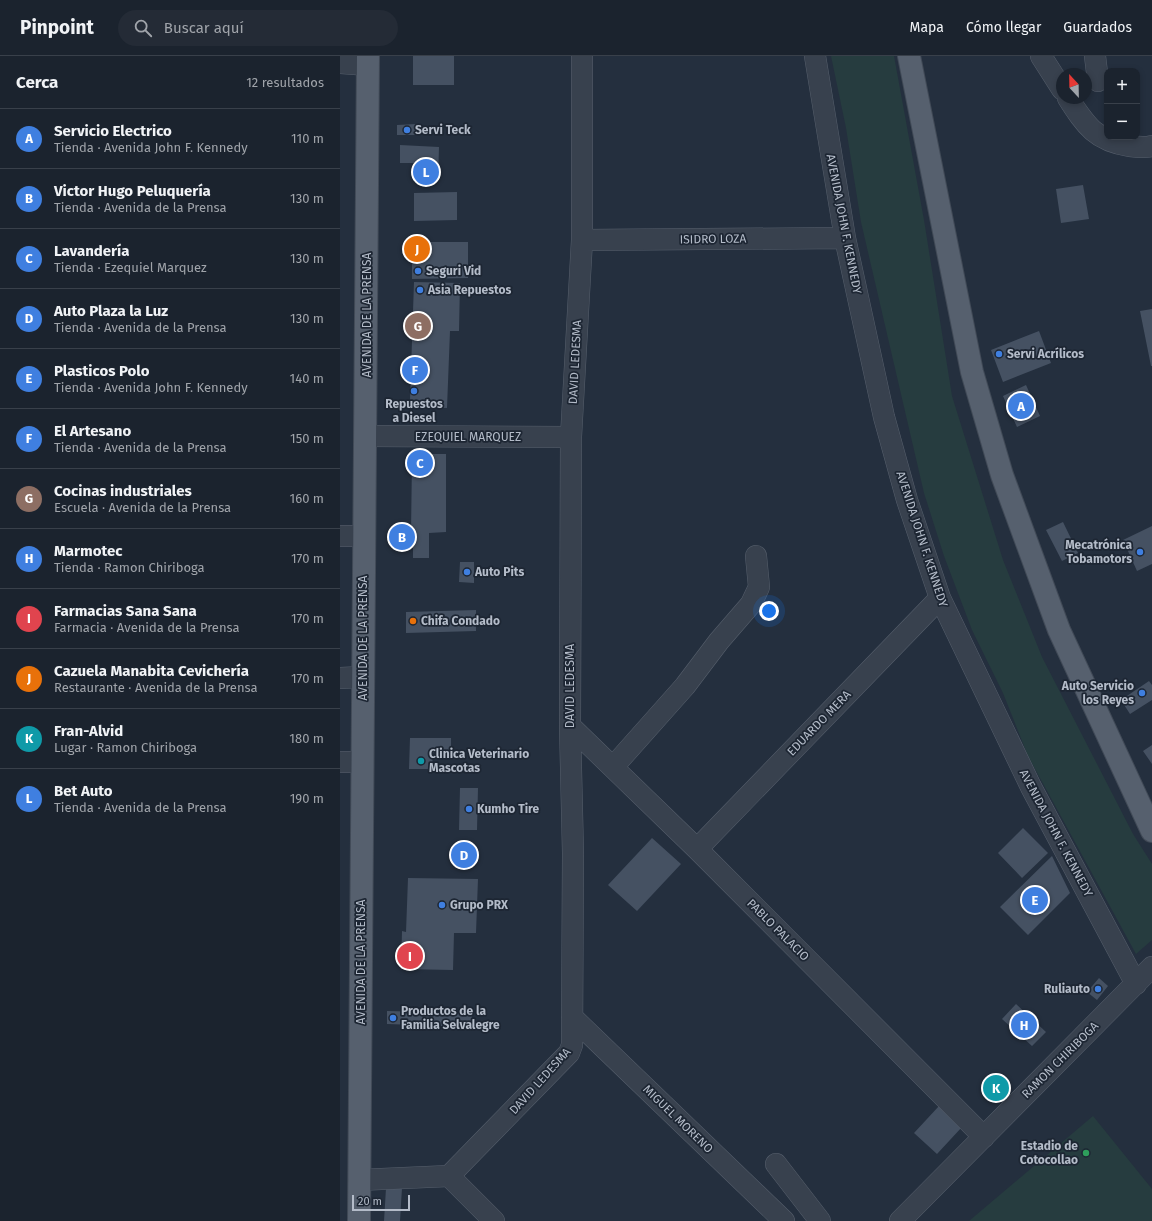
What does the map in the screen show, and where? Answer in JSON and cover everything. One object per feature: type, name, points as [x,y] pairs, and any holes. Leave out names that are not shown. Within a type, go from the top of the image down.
[{"type":"main road","points":[[909,56],[972,372],[1002,475],[1059,630],[1152,831]]},
{"type":"main road","name":"AVENIDA DE LA PRENSA","points":[[359,1221],[363,536],[366,436],[368,60]]},
{"type":"street","name":"DAVID LEDESMA","points":[[449,1176],[569,1053],[572,1044],[573,853],[570,726],[571,437],[582,240],[582,56]]},
{"type":"street","name":"AVENIDA JOHN F. KENNEDY","points":[[815,56],[845,238],[884,417],[907,500],[940,598],[1031,787],[1136,984]]},
{"type":"street","points":[[1041,56],[1056,79]]},
{"type":"street","points":[[1095,56],[1098,81]]},
{"type":"street","points":[[340,63],[368,60]]},
{"type":"street","points":[[1072,104],[1091,129],[1103,139],[1113,143],[1137,147],[1152,146]]},
{"type":"street","name":"ISIDRO LOZA","points":[[582,240],[845,238]]},
{"type":"street","name":"EZEQUIEL MARQUEZ","points":[[366,436],[571,437]]},
{"type":"street","points":[[340,536],[363,536]]},
{"type":"street","points":[[613,767],[685,686],[751,604],[759,587],[756,556]]},
{"type":"street","name":"EDUARDO MERA","points":[[698,848],[940,598]]},
{"type":"street","points":[[340,678],[362,677]]},
{"type":"street","name":"PABLO PALACIO","points":[[570,726],[698,848],[984,1137]]},
{"type":"street","points":[[340,762],[362,762]]},
{"type":"street","name":"RAMON CHIRIBOGA","points":[[900,1221],[1152,967]]},
{"type":"street","name":"MIGUEL MORENO","points":[[572,1017],[784,1221]]},
{"type":"street","points":[[776,1164],[820,1221]]},
{"type":"street","points":[[359,1180],[449,1176],[494,1221]]},
{"type":"green space","points":[[831,56],[894,56],[924,220],[952,396],[1003,560],[1042,657],[1133,834],[1152,864],[1152,940],[1136,954],[1028,756],[1003,693],[972,630],[944,556],[924,493],[861,222],[846,128]]},
{"type":"green space","name":"Estadio de Cotocollao","points":[[1093,1116],[1152,1189],[1152,1221],[969,1221]]},
{"type":"building","points":[[413,56],[454,56],[454,85],[413,85]]},
{"type":"building","name":"Servi Teck","points":[[416,124],[416,135],[397,135],[397,125]]},
{"type":"building","points":[[400,145],[439,147],[438,182],[413,181],[414,163],[400,163]]},
{"type":"building","points":[[1083,185],[1089,219],[1061,223],[1056,189]]},
{"type":"building","points":[[457,192],[457,220],[414,221],[414,193]]},
{"type":"building","points":[[412,242],[468,242],[468,278],[412,279]]},
{"type":"building","points":[[414,282],[460,283],[459,331],[450,331],[447,408],[418,407],[418,400],[410,400]]},
{"type":"building","points":[[1152,309],[1152,366],[1151,366],[1140,311]]},
{"type":"building","points":[[1039,331],[1051,363],[1003,382],[991,350]]},
{"type":"building","points":[[1026,385],[1040,416],[1017,427],[1003,396]]},
{"type":"building","points":[[421,454],[446,454],[446,532],[429,533],[429,558],[413,558],[413,544],[399,544],[399,532],[411,532],[412,459]]},
{"type":"building","points":[[1063,522],[1078,553],[1062,561],[1046,530]]},
{"type":"building","name":"Mecatrónica Tobamotors","points":[[1152,526],[1152,564],[1137,571],[1123,540]]},
{"type":"building","name":"Auto Pits","points":[[460,562],[474,562],[474,583],[459,582]]},
{"type":"building","points":[[476,610],[476,631],[406,633],[406,612]]},
{"type":"building","name":"Auto Servicio los Reyes","points":[[1149,681],[1152,685],[1152,700],[1130,714],[1121,700]]},
{"type":"building","name":"Clinica Veterinario Mascotas","points":[[410,738],[451,738],[451,753],[432,753],[433,769],[409,769]]},
{"type":"building","points":[[1152,745],[1152,764],[1143,751]]},
{"type":"building","name":"Kumho Tire","points":[[460,788],[478,788],[477,830],[459,830]]},
{"type":"building","points":[[1023,828],[1048,853],[1022,878],[998,853]]},
{"type":"building","points":[[652,838],[681,864],[637,911],[608,885]]},
{"type":"building","points":[[473,845],[474,863],[454,864],[454,846]]},
{"type":"building","points":[[1052,856],[1070,893],[1028,935],[1000,907]]},
{"type":"building","name":"Grupo PRX","points":[[408,878],[478,879],[476,933],[454,933],[453,970],[401,969],[402,931],[406,932]]},
{"type":"building","name":"Ruliauto","points":[[1099,978],[1108,986],[1097,1000],[1087,992]]},
{"type":"building","points":[[1016,1004],[1046,1032],[1032,1046],[1002,1019]]},
{"type":"building","points":[[387,1011],[472,1013],[471,1027],[387,1024]]},
{"type":"building","points":[[994,1079],[1004,1089],[995,1099],[991,1100],[983,1092]]},
{"type":"building","points":[[939,1106],[962,1127],[937,1154],[914,1133]]},
{"type":"building","points":[[386,1188],[402,1188],[400,1221],[384,1221]]},
{"type":"place","name":"Servi Teck","points":[[407,130]]},
{"type":"place","name":"Bet Auto","points":[[426,172]]},
{"type":"place","name":"Cazuela Manabita Cevichería","points":[[417,249]]},
{"type":"place","name":"Seguri Vid","points":[[418,271]]},
{"type":"place","name":"Asia Repuestos","points":[[420,290]]},
{"type":"place","name":"Cocinas industriales","points":[[418,326]]},
{"type":"place","name":"Servi Acrílicos","points":[[999,354]]},
{"type":"place","name":"El Artesano","points":[[415,370]]},
{"type":"place","name":"Repuestos a Diesel","points":[[414,391]]},
{"type":"place","name":"Servicio Electrico","points":[[1021,406]]},
{"type":"place","name":"Lavandería","points":[[420,463]]},
{"type":"place","name":"Victor Hugo Peluquería","points":[[402,537]]},
{"type":"place","name":"Mecatrónica Tobamotors","points":[[1140,552]]},
{"type":"place","name":"Auto Pits","points":[[467,572]]},
{"type":"place","name":"Chifa Condado","points":[[413,621]]},
{"type":"place","name":"Auto Servicio los Reyes","points":[[1142,693]]},
{"type":"place","name":"Clinica Veterinario Mascotas","points":[[421,761]]},
{"type":"place","name":"Kumho Tire","points":[[469,809]]},
{"type":"place","name":"Auto Plaza la Luz","points":[[464,855]]},
{"type":"place","name":"Plasticos Polo","points":[[1035,900]]},
{"type":"place","name":"Grupo PRX","points":[[442,905]]},
{"type":"place","name":"Farmacias Sana Sana","points":[[410,956]]},
{"type":"place","name":"Ruliauto","points":[[1098,989]]},
{"type":"place","name":"Productos de la Familia Selvalegre","points":[[393,1018]]},
{"type":"place","name":"Marmotec","points":[[1024,1025]]},
{"type":"place","name":"Fran-Alvid","points":[[996,1088]]},
{"type":"place","name":"Estadio de Cotocollao","points":[[1086,1153]]}]
